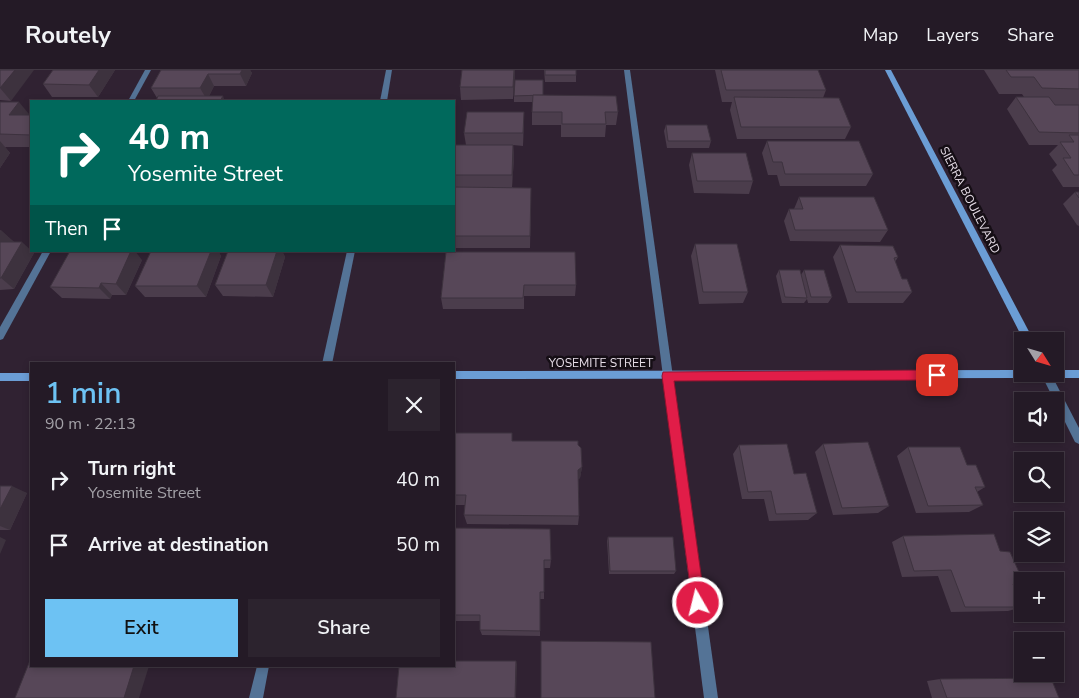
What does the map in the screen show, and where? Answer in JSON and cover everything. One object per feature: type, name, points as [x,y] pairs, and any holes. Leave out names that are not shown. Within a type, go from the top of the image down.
[{"type":"street","points":[[132,100],[148,70]]},
{"type":"street","points":[[383,100],[389,70]]},
{"type":"street","points":[[628,70],[711,698]]},
{"type":"street","name":"SIERRA BOULEVARD","points":[[888,70],[1024,332]]},
{"type":"street","points":[[0,336],[46,252]]},
{"type":"street","points":[[327,362],[351,252]]},
{"type":"street","name":"YOSEMITE STREET","points":[[455,375],[1014,374]]},
{"type":"street","name":"YOSEMITE STREET","points":[[1064,374],[1079,374]]},
{"type":"street","points":[[0,377],[30,376]]},
{"type":"street","points":[[1050,382],[1079,439]]},
{"type":"street","points":[[256,698],[263,667]]},
{"type":"building","points":[[0,70],[15,70],[0,88]]},
{"type":"building","points":[[53,70],[99,70],[89,85],[43,84]]},
{"type":"building","points":[[161,70],[242,70],[240,74],[208,74],[200,88],[151,88]]},
{"type":"building","points":[[462,70],[514,70],[513,87],[460,87]]},
{"type":"building","points":[[545,70],[576,70],[576,75],[545,75]]},
{"type":"building","points":[[721,70],[818,70],[826,90],[726,90]]},
{"type":"building","points":[[1006,70],[1079,70],[1079,89],[1042,88],[1034,77],[1011,77]]},
{"type":"building","points":[[515,80],[543,80],[543,95],[514,96]]},
{"type":"building","points":[[533,95],[616,96],[618,112],[605,112],[606,124],[562,124],[562,112],[532,112]]},
{"type":"building","points":[[158,96],[223,96],[221,100],[156,100]]},
{"type":"building","points":[[734,97],[839,98],[851,127],[741,127]]},
{"type":"building","points":[[1016,97],[1049,97],[1055,105],[1079,105],[1079,133],[1039,132]]},
{"type":"building","points":[[0,102],[19,102],[9,115],[30,115],[30,135],[0,134]]},
{"type":"building","points":[[467,112],[524,112],[523,133],[464,133]]},
{"type":"building","points":[[666,125],[707,125],[711,141],[668,141]]},
{"type":"building","points":[[1069,135],[1079,135],[1079,175],[1074,175],[1063,158],[1071,158],[1060,142],[1074,142]]},
{"type":"building","points":[[767,141],[859,141],[873,174],[785,174],[782,162],[773,162]]},
{"type":"building","points":[[455,145],[513,145],[512,175],[455,175]]},
{"type":"building","points":[[692,153],[746,153],[753,181],[697,181]]},
{"type":"building","points":[[455,187],[531,188],[530,236],[455,236]]},
{"type":"building","points":[[799,197],[874,197],[888,230],[795,230],[789,209],[803,209]]},
{"type":"building","points":[[0,242],[22,242],[1,278],[0,278]]},
{"type":"building","points":[[695,244],[737,244],[748,292],[703,292]]},
{"type":"building","points":[[840,245],[893,246],[898,257],[894,258],[902,279],[907,279],[912,292],[856,292]]},
{"type":"building","points":[[69,252],[131,252],[116,284],[101,283],[99,288],[50,287]]},
{"type":"building","points":[[151,252],[211,252],[197,286],[135,286]]},
{"type":"building","points":[[228,252],[277,252],[266,285],[215,285]]},
{"type":"building","points":[[446,252],[575,252],[576,285],[524,285],[523,298],[441,298]]},
{"type":"building","points":[[779,270],[800,270],[807,298],[785,297]]},
{"type":"building","points":[[804,270],[824,270],[832,297],[811,297]]},
{"type":"building","points":[[455,433],[512,433],[512,441],[578,441],[578,445],[581,448],[582,467],[578,470],[579,516],[464,515],[466,495],[455,495]]},
{"type":"building","points":[[868,442],[889,506],[842,508],[823,444]]},
{"type":"building","points":[[787,444],[794,474],[806,473],[817,513],[776,514],[771,491],[748,492],[739,445]]},
{"type":"building","points":[[908,447],[960,447],[967,465],[976,465],[985,487],[975,487],[983,505],[928,506]]},
{"type":"building","points":[[0,486],[12,486],[0,509]]},
{"type":"building","points":[[455,528],[550,529],[551,560],[544,560],[544,592],[540,592],[540,631],[480,630],[480,615],[455,615]]},
{"type":"building","points":[[994,534],[1000,551],[1010,552],[1019,572],[1014,572],[1014,607],[965,607],[951,570],[914,571],[903,536]]},
{"type":"building","points":[[608,537],[673,537],[676,571],[610,571]]},
{"type":"building","points":[[541,641],[651,642],[655,698],[541,698]]},
{"type":"building","points":[[30,660],[30,667],[134,667],[124,698],[15,698]]},
{"type":"building","points":[[455,661],[516,661],[515,698],[396,698],[399,667],[455,667]]},
{"type":"building","points":[[1014,678],[1014,682],[1053,682],[1059,698],[947,698],[940,679]]},
{"type":"route","points":[[698,603],[667,376],[937,375]]}]
